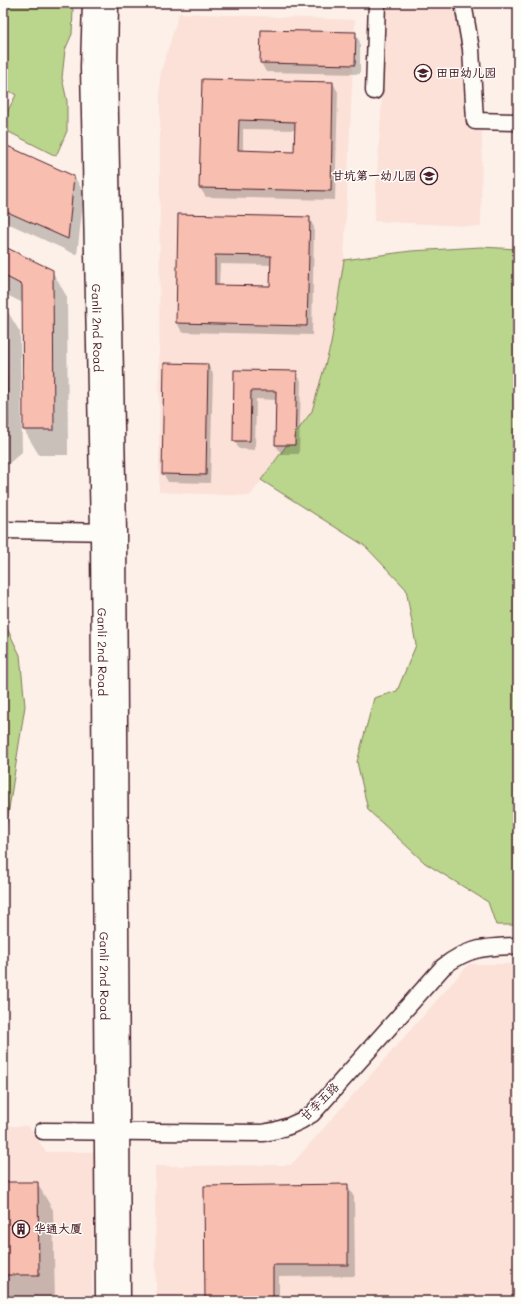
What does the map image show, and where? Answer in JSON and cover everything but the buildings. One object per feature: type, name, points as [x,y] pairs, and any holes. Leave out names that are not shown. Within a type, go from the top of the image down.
[{"type":"main road","name":"Ganli 2nd Road","points":[[93,3],[91,66],[109,532]]},
{"type":"main road","name":"Ganli 2nd Road","points":[[106,1301],[112,1132],[108,74],[111,8]]},
{"type":"main road","name":"Ganli 2nd Road","points":[[112,1132],[120,1301]]},
{"type":"street","points":[[374,91],[377,3]]},
{"type":"street","points":[[463,3],[471,49],[475,121],[518,122]]},
{"type":"street","points":[[3,530],[109,532]]},
{"type":"street","name":"甘李五路","points":[[43,1131],[264,1133],[281,1130],[298,1124],[312,1114],[447,963],[456,956],[471,950],[492,947],[518,946]]},
{"type":"shaded area","name":"甘坑第一幼儿园","points":[[384,3],[455,3],[462,48],[464,102],[482,131],[481,227],[374,221],[382,99]]},
{"type":"shaded area","points":[[179,13],[355,20],[344,260],[331,345],[312,411],[250,496],[159,492],[160,75]]},
{"type":"shaded area","points":[[469,964],[518,964],[518,1301],[156,1301],[155,1166],[291,1165]]},
{"type":"shaded area","points":[[3,1126],[28,1126],[46,1152],[94,1152],[92,1301],[3,1301]]},
{"type":"green space","points":[[3,3],[70,3],[73,10],[72,34],[65,50],[62,78],[67,101],[67,131],[56,156],[3,129],[3,120],[16,95],[3,87]]},
{"type":"green space","points":[[481,247],[518,249],[518,925],[496,925],[488,902],[425,863],[368,810],[357,762],[374,698],[397,691],[416,645],[406,589],[365,546],[261,480],[312,411],[331,344],[344,260],[411,251]]},
{"type":"green space","points":[[3,620],[20,655],[25,706],[3,847]]},
{"type":"place","name":"田田幼儿园","points":[[423,73]]},
{"type":"place","name":"甘坑第一幼儿园","points":[[429,176]]},
{"type":"place","name":"华通大厦","points":[[21,1229]]}]
